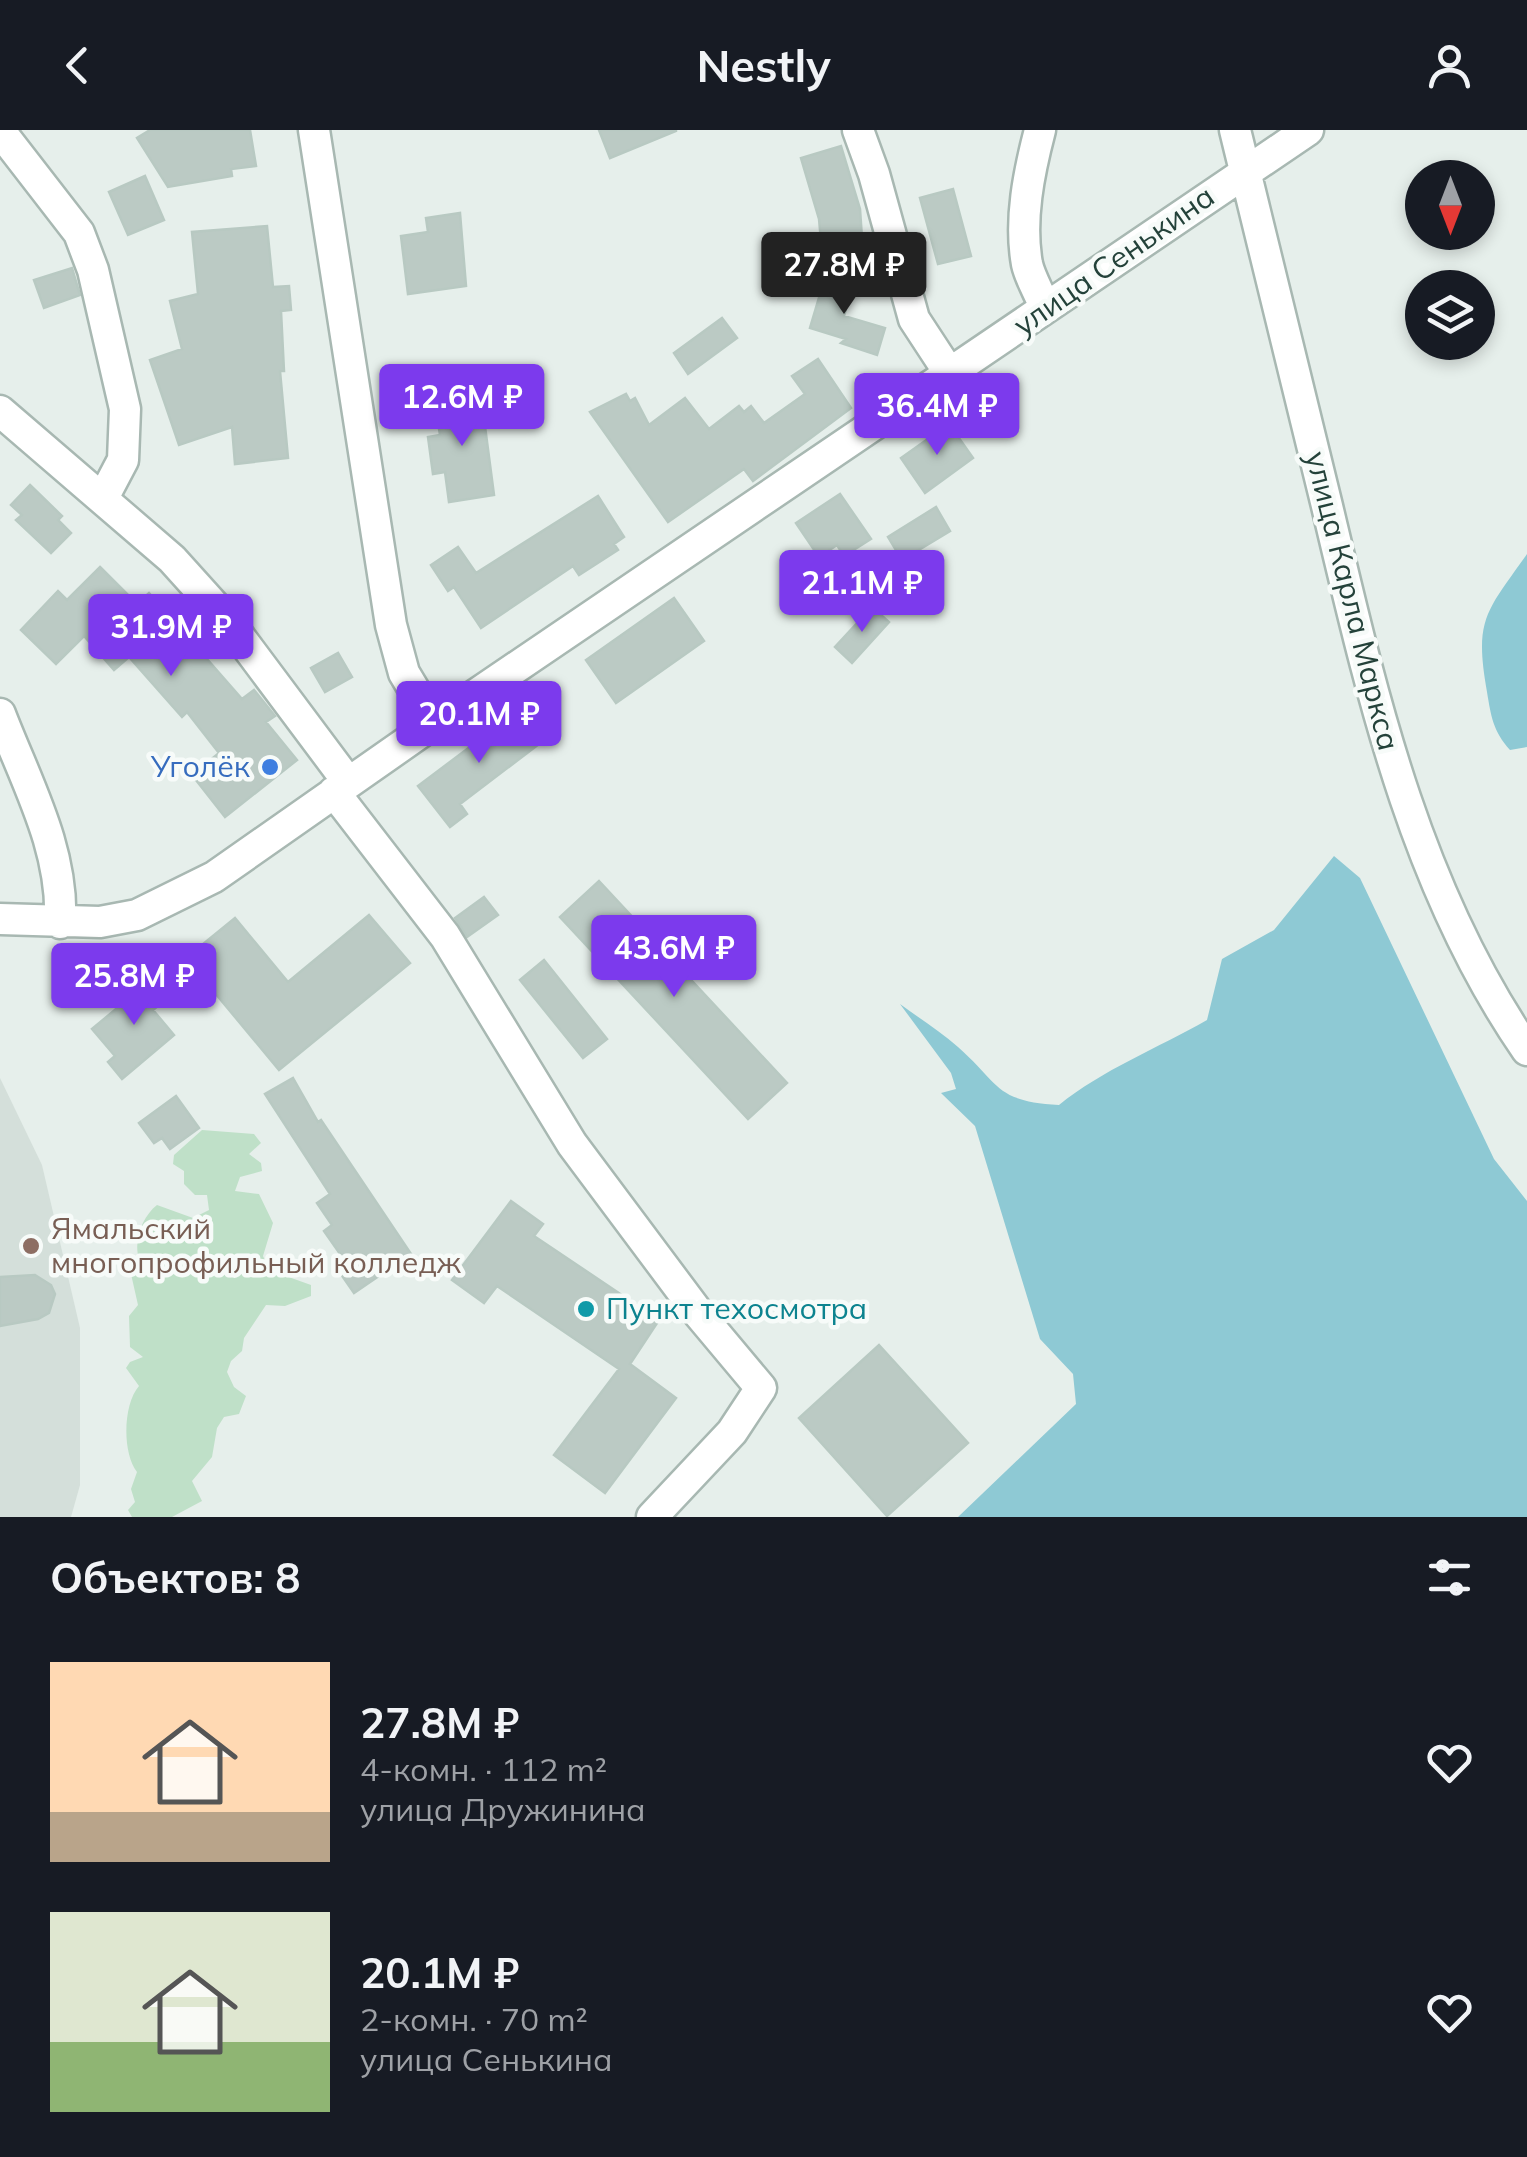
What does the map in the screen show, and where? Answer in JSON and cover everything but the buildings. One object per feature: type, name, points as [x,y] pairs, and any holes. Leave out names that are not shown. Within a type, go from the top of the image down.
[{"type":"street","points":[[314,130],[390,625],[404,673],[434,722]]},
{"type":"street","points":[[858,130],[914,319],[950,374]]},
{"type":"street","points":[[1040,130],[1026,194],[1027,266],[1046,308]]},
{"type":"street","name":"улица Карла Маркса","points":[[1235,130],[1348,597],[1416,833],[1464,947],[1527,1050]]},
{"type":"street","name":"улица Сенькина","points":[[0,920],[100,922],[138,915],[175,900],[214,877],[434,722],[1308,130]]},
{"type":"street","points":[[0,131],[72,221],[93,270],[126,410],[123,460],[102,498]]},
{"type":"street","points":[[0,411],[172,559],[227,620],[445,936],[572,1144],[699,1314],[761,1388],[732,1432],[652,1517]]},
{"type":"street","points":[[0,714],[54,853],[62,894],[60,923]]},
{"type":"shaded area","name":"Ямальский многопрофильный колледж","points":[[0,1078],[42,1165],[80,1328],[80,1485],[71,1517],[0,1517]]},
{"type":"green space","points":[[202,1130],[254,1134],[261,1143],[249,1154],[261,1163],[262,1171],[240,1177],[235,1191],[259,1194],[273,1223],[263,1256],[269,1270],[311,1285],[311,1296],[285,1306],[266,1305],[244,1338],[242,1351],[231,1361],[227,1372],[234,1387],[246,1396],[239,1414],[224,1417],[217,1428],[212,1457],[192,1481],[202,1501],[172,1517],[132,1517],[128,1510],[135,1502],[131,1489],[137,1472],[129,1453],[126,1429],[130,1404],[139,1386],[126,1368],[143,1357],[130,1347],[129,1316],[138,1305],[131,1274],[145,1270],[137,1245],[146,1218],[157,1205],[193,1218],[209,1210],[207,1195],[195,1195],[184,1184],[184,1171],[173,1164],[174,1155]]},
{"type":"water","points":[[1527,554],[1527,747],[1510,750],[1492,716],[1483,667],[1483,632],[1493,604]]},
{"type":"water","points":[[1334,856],[1360,878],[1494,1159],[1527,1201],[1527,1517],[958,1517],[1076,1404],[1073,1374],[1040,1339],[975,1126],[941,1093],[956,1089],[951,1073],[900,1004],[951,1041],[1000,1089],[1022,1100],[1059,1105],[1112,1070],[1207,1020],[1222,959],[1274,930]]},
{"type":"place","name":"Уголёк","points":[[270,767]]},
{"type":"place","name":"Ямальский многопрофильный колледж","points":[[31,1246]]},
{"type":"place","name":"Пункт техосмотра","points":[[586,1309]]}]
